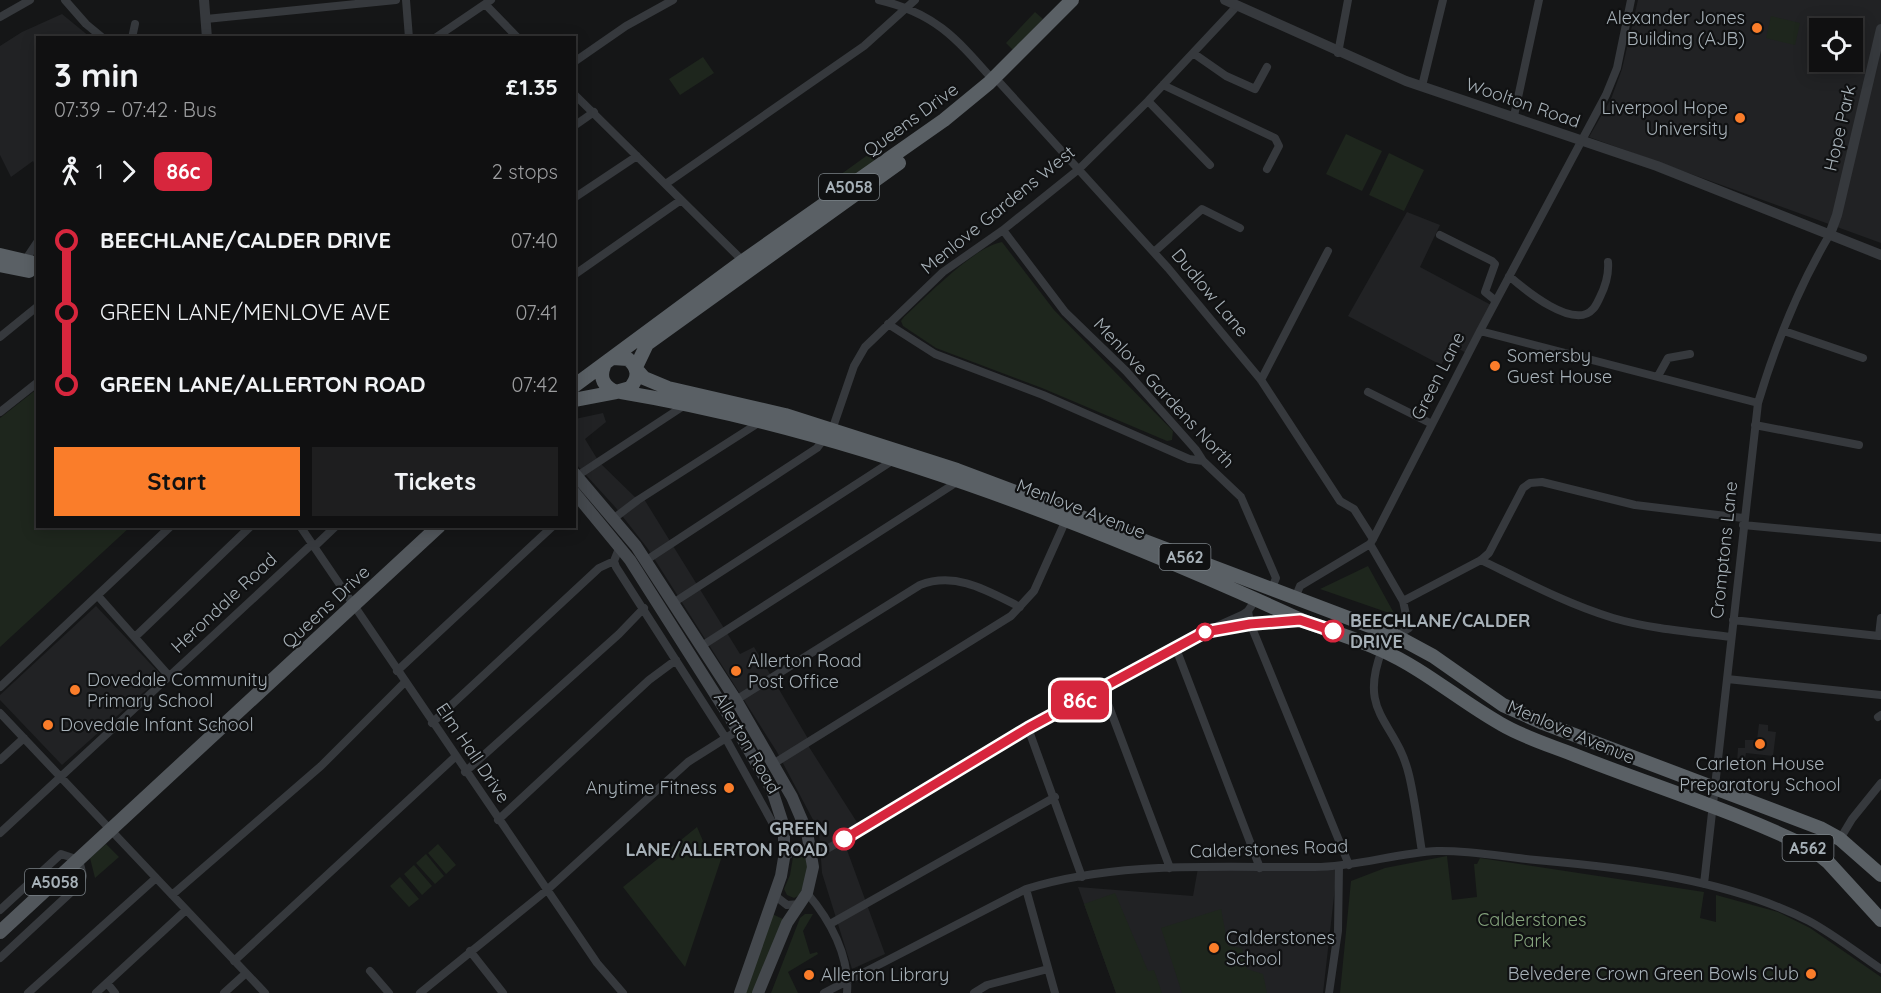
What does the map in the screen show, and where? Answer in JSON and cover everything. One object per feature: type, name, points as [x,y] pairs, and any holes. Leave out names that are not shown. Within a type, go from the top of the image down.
[{"type":"highway","name":"Queens Drive","points":[[608,362],[743,261],[996,82],[1072,0]]},
{"type":"highway","name":"Queens Drive","points":[[636,368],[647,344],[944,130],[1082,0]]},
{"type":"highway","points":[[1,260],[33,260]]},
{"type":"highway","points":[[1,260],[36,271]]},
{"type":"highway","name":"A562","points":[[608,362],[628,359],[636,368]]},
{"type":"highway","points":[[608,362],[603,382],[618,392],[634,384],[636,368]]},
{"type":"highway","points":[[576,385],[608,362]]},
{"type":"highway","name":"Menlove Avenue","points":[[636,368],[644,378],[668,388],[740,403],[892,461],[957,482],[1065,522],[1222,583],[1303,621],[1382,650],[1416,668],[1502,724],[1802,844],[1820,855],[1881,920]]},
{"type":"highway","name":"A562","points":[[578,401],[618,392]]},
{"type":"highway","name":"Menlove Avenue","points":[[618,392],[688,403],[828,435],[957,470],[1396,636],[1433,656],[1503,705],[1588,741],[1806,821],[1840,839],[1881,875]]},
{"type":"highway","points":[[1256,599],[1271,590]]},
{"type":"highway","points":[[1303,621],[1313,605]]},
{"type":"main road","name":"Allerton Road","points":[[576,475],[645,561],[736,700],[792,797],[807,832],[813,854]]},
{"type":"main road","name":"Allerton Road","points":[[577,499],[620,546],[737,731],[772,790],[784,827]]},
{"type":"main road","name":"Queens Drive","points":[[0,932],[437,528]]},
{"type":"main road","points":[[740,993],[784,858],[784,827]]},
{"type":"main road","points":[[758,993],[778,941],[807,892],[813,867],[813,854]]},
{"type":"street","points":[[0,17],[30,0]]},
{"type":"street","points":[[65,0],[86,24],[101,36]]},
{"type":"street","points":[[204,0],[207,36]]},
{"type":"street","points":[[206,19],[396,0]]},
{"type":"street","points":[[406,0],[410,36]]},
{"type":"street","points":[[576,62],[626,26],[673,0]]},
{"type":"street","name":"Dudlow Lane","points":[[879,0],[911,3],[951,33],[1154,252],[1261,380],[1340,501],[1354,509],[1372,542],[1403,601],[1409,628],[1396,636]]},
{"type":"street","name":"Woolton Road","points":[[1225,0],[1338,53],[1422,86],[1657,166],[1881,255]]},
{"type":"street","points":[[1338,53],[1348,0]]},
{"type":"street","points":[[1422,86],[1443,0]]},
{"type":"street","points":[[1514,116],[1539,0]]},
{"type":"street","name":"Green Lane","points":[[1372,542],[1480,331],[1606,95],[1617,69],[1631,0]]},
{"type":"street","points":[[446,35],[488,2],[516,36]]},
{"type":"street","points":[[667,183],[864,46],[911,3]]},
{"type":"street","name":"Menlove Gardens West","points":[[828,435],[854,366],[865,347],[944,272],[1003,230],[1078,169],[1148,101],[1237,6]]},
{"type":"street","points":[[132,36],[135,24]]},
{"type":"street","name":"Hope Park","points":[[1830,234],[1837,215],[1881,28]]},
{"type":"street","points":[[1193,53],[1226,76],[1255,89],[1267,68]]},
{"type":"street","points":[[1163,85],[1275,138],[1279,146],[1268,169]]},
{"type":"street","points":[[576,96],[667,183],[681,200],[743,261]]},
{"type":"street","points":[[1148,101],[1210,165]]},
{"type":"street","points":[[576,125],[594,112]]},
{"type":"street","points":[[576,197],[637,156]]},
{"type":"street","points":[[576,274],[681,200]]},
{"type":"street","points":[[1154,252],[1202,209],[1240,228]]},
{"type":"street","name":"Menlove Gardens North","points":[[1003,230],[1065,312],[1126,371],[1196,450],[1203,461],[1241,497],[1276,578],[1271,590]]},
{"type":"street","name":"Cromptons Lane","points":[[1704,884],[1758,403],[1784,331],[1809,273],[1830,234]]},
{"type":"street","points":[[1440,235],[1495,264],[1485,292],[1496,301]]},
{"type":"street","points":[[1261,380],[1328,252]]},
{"type":"street","points":[[1509,276],[1535,298],[1564,312],[1582,316],[1593,310],[1603,290],[1609,273],[1608,262]]},
{"type":"street","points":[[0,337],[36,308]]},
{"type":"street","points":[[888,324],[935,354],[1032,391],[1189,459],[1203,461]]},
{"type":"street","points":[[1480,331],[1758,403]]},
{"type":"street","points":[[1784,331],[1863,358]]},
{"type":"street","points":[[1658,376],[1668,358],[1690,354]]},
{"type":"street","points":[[0,412],[36,384]]},
{"type":"street","points":[[1368,392],[1432,424]]},
{"type":"street","points":[[576,475],[688,403]]},
{"type":"street","points":[[613,519],[638,500],[762,420]]},
{"type":"street","points":[[1755,425],[1859,445]]},
{"type":"street","points":[[645,561],[817,448],[828,435]]},
{"type":"street","points":[[673,603],[892,461]]},
{"type":"street","points":[[700,646],[957,482]]},
{"type":"street","points":[[1403,601],[1481,560],[1489,553],[1523,489],[1530,483],[1542,482],[1635,505],[1881,538]]},
{"type":"street","points":[[772,764],[990,630],[1020,607],[1034,591],[1065,522]]},
{"type":"street","points":[[0,687],[169,528]]},
{"type":"street","points":[[135,637],[249,528]]},
{"type":"street","name":"Elm Hall Drive","points":[[301,528],[498,820],[597,963],[623,993]]},
{"type":"street","name":"Herondale Road","points":[[0,833],[169,676],[334,528]]},
{"type":"street","points":[[397,671],[551,528]]},
{"type":"street","points":[[1295,598],[1300,586],[1372,542]]},
{"type":"street","points":[[432,723],[599,568],[614,561],[620,546]]},
{"type":"street","points":[[1481,560],[1572,603],[1611,617],[1647,626],[1731,637]]},
{"type":"street","name":"Allerton Road","points":[[614,561],[725,737],[772,822],[784,827]]},
{"type":"street","points":[[736,700],[920,585],[936,579],[953,579],[977,586],[1020,607]]},
{"type":"street","points":[[98,596],[169,676]]},
{"type":"street","points":[[784,858],[798,848],[807,849],[813,854],[842,840],[1028,728],[1175,646],[1248,611],[1256,599]]},
{"type":"street","points":[[465,772],[619,634],[644,608]]},
{"type":"street","points":[[1248,611],[1250,624],[1349,865]]},
{"type":"street","points":[[1733,620],[1879,636],[1881,618]]},
{"type":"street","points":[[1205,632],[1250,624],[1303,621]]},
{"type":"street","points":[[1175,646],[1260,868]]},
{"type":"street","points":[[1382,650],[1375,668],[1372,692],[1376,710],[1409,772],[1422,852]]},
{"type":"street","points":[[498,820],[649,680],[676,660]]},
{"type":"street","points":[[1727,679],[1881,695]]},
{"type":"street","points":[[172,895],[321,766],[405,682]]},
{"type":"street","points":[[1102,688],[1170,868]]},
{"type":"street","points":[[0,713],[265,993]]},
{"type":"street","points":[[1028,728],[1055,797],[1082,877]]},
{"type":"street","points":[[420,993],[547,890],[688,762],[737,731]]},
{"type":"street","points":[[0,760],[24,738]]},
{"type":"street","points":[[234,961],[455,757]]},
{"type":"street","points":[[1840,839],[1852,819],[1881,783]]},
{"type":"street","points":[[830,924],[1055,797]]},
{"type":"street","name":"Calderstones Road","points":[[824,993],[1026,889],[1082,877],[1170,868],[1339,867],[1422,852],[1440,851],[1568,863],[1704,884],[1783,909],[1843,941],[1877,962],[1881,969]]},
{"type":"street","points":[[0,910],[61,854],[79,860],[83,876],[81,883],[0,958]]},
{"type":"street","points":[[1329,993],[1338,931],[1339,867]]},
{"type":"street","points":[[28,993],[156,878]]},
{"type":"street","points":[[1026,889],[1055,993]]},
{"type":"street","points":[[775,891],[778,898],[788,905],[800,904]]},
{"type":"street","points":[[807,892],[830,924],[848,980],[848,993]]},
{"type":"street","points":[[96,993],[186,910]]},
{"type":"street","points":[[470,951],[503,993]]},
{"type":"street","points":[[974,993],[987,985],[1048,969]]},
{"type":"street","points":[[370,971],[389,993]]},
{"type":"street","points":[[224,993],[245,974]]},
{"type":"street","points":[[107,983],[115,993]]},
{"type":"shaded area","name":"Liverpool Hope University","points":[[1638,0],[1881,0],[1881,243],[1589,137],[1611,99],[1622,69]]},
{"type":"shaded area","points":[[62,14],[89,36],[36,36],[36,167],[33,161],[11,177],[0,155],[0,46],[22,32]]},
{"type":"shaded area","points":[[1407,212],[1440,225],[1420,267],[1493,306],[1468,354],[1452,345],[1441,365],[1348,316]]},
{"type":"shaded area","points":[[603,413],[606,422],[585,439],[599,462],[639,501],[644,499],[740,654],[754,647],[807,737],[809,747],[860,827],[847,850],[885,954],[852,969],[822,873],[819,831],[777,752],[648,549],[616,508],[576,464],[576,419]]},
{"type":"shaded area","name":"Dovedale Community Primary School","points":[[96,606],[162,676],[62,765],[0,700],[0,695]]},
{"type":"shaded area","name":"Carleton House Preparatory School","points":[[1759,724],[1768,725],[1768,731],[1776,732],[1773,756],[1746,753],[1744,764],[1737,763],[1738,748],[1745,748],[1745,740],[1757,740]]},
{"type":"shaded area","name":"Calderstones School","points":[[1198,868],[1337,870],[1323,993],[1116,993],[1078,887],[1193,896]]},
{"type":"green space","points":[[1035,12],[1043,19],[1013,50],[1006,43]]},
{"type":"green space","points":[[1771,16],[1800,23],[1795,45],[1766,38]]},
{"type":"green space","points":[[703,57],[714,73],[680,95],[669,79]]},
{"type":"green space","points":[[1346,134],[1382,151],[1362,191],[1326,174]]},
{"type":"green space","points":[[1389,153],[1424,170],[1404,211],[1369,195]]},
{"type":"green space","points":[[869,154],[875,161],[838,187],[833,180]]},
{"type":"green space","points":[[1002,242],[1054,310],[1173,431],[1172,440],[1167,441],[1042,388],[936,348],[903,326],[901,321],[904,317],[965,262]]},
{"type":"green space","points":[[36,390],[36,528],[129,528],[0,647],[0,418]]},
{"type":"green space","points":[[1368,566],[1395,615],[1320,589]]},
{"type":"green space","points":[[697,827],[709,855],[721,851],[723,853],[685,967],[623,887]]},
{"type":"green space","points":[[106,844],[119,857],[95,878],[90,858]]},
{"type":"green space","points":[[438,844],[456,865],[446,874],[428,853]]},
{"type":"green space","points":[[799,853],[805,854],[808,872],[800,895],[794,898],[787,895],[784,889],[790,875],[793,857]]},
{"type":"green space","points":[[426,854],[444,876],[435,884],[416,863]]},
{"type":"green space","name":"Calderstones Park","points":[[1447,856],[1452,900],[1477,897],[1474,864],[1477,864],[1480,858],[1704,892],[1700,918],[1716,922],[1716,895],[1778,912],[1810,928],[1881,977],[1881,993],[1340,993],[1351,881],[1385,868]]},
{"type":"green space","points":[[414,865],[432,886],[422,895],[404,874]]},
{"type":"green space","points":[[400,877],[419,899],[409,907],[390,886]]},
{"type":"green space","points":[[1115,893],[1148,971],[1154,970],[1162,993],[1116,993],[1084,904]]},
{"type":"green space","points":[[1221,909],[1228,946],[1242,948],[1247,969],[1263,974],[1267,993],[1182,993],[1161,928]]},
{"type":"green space","points":[[772,914],[783,919],[754,993],[745,993]]},
{"type":"green space","points":[[805,914],[813,914],[803,931],[810,954],[817,952],[818,954],[788,972],[798,993],[771,993],[800,918]]},
{"type":"bus line","name":"86c","points":[[844,839],[1028,728],[1175,646],[1205,632],[1250,624],[1300,620],[1333,631]]},
{"type":"place","name":"Alexander Jones Building (AJB)","points":[[1757,28]]},
{"type":"place","name":"Liverpool Hope University","points":[[1740,118]]},
{"type":"place","name":"Somersby Guest House","points":[[1495,366]]},
{"type":"place","name":"BEECHLANE/CALDER DRIVE","points":[[1333,631]]},
{"type":"place","name":"Allerton Road Post Office","points":[[736,671]]},
{"type":"place","name":"Dovedale Community Primary School","points":[[75,690]]},
{"type":"place","name":"Dovedale Infant School","points":[[48,725]]},
{"type":"place","name":"Carleton House Preparatory School","points":[[1760,744]]},
{"type":"place","name":"Anytime Fitness","points":[[729,788]]},
{"type":"place","name":"GREEN LANE/ALLERTON ROAD","points":[[844,839]]},
{"type":"place","name":"Calderstones School","points":[[1214,948]]},
{"type":"place","name":"Belvedere Crown Green Bowls Club","points":[[1811,974]]},
{"type":"place","name":"Allerton Library","points":[[809,975]]}]
